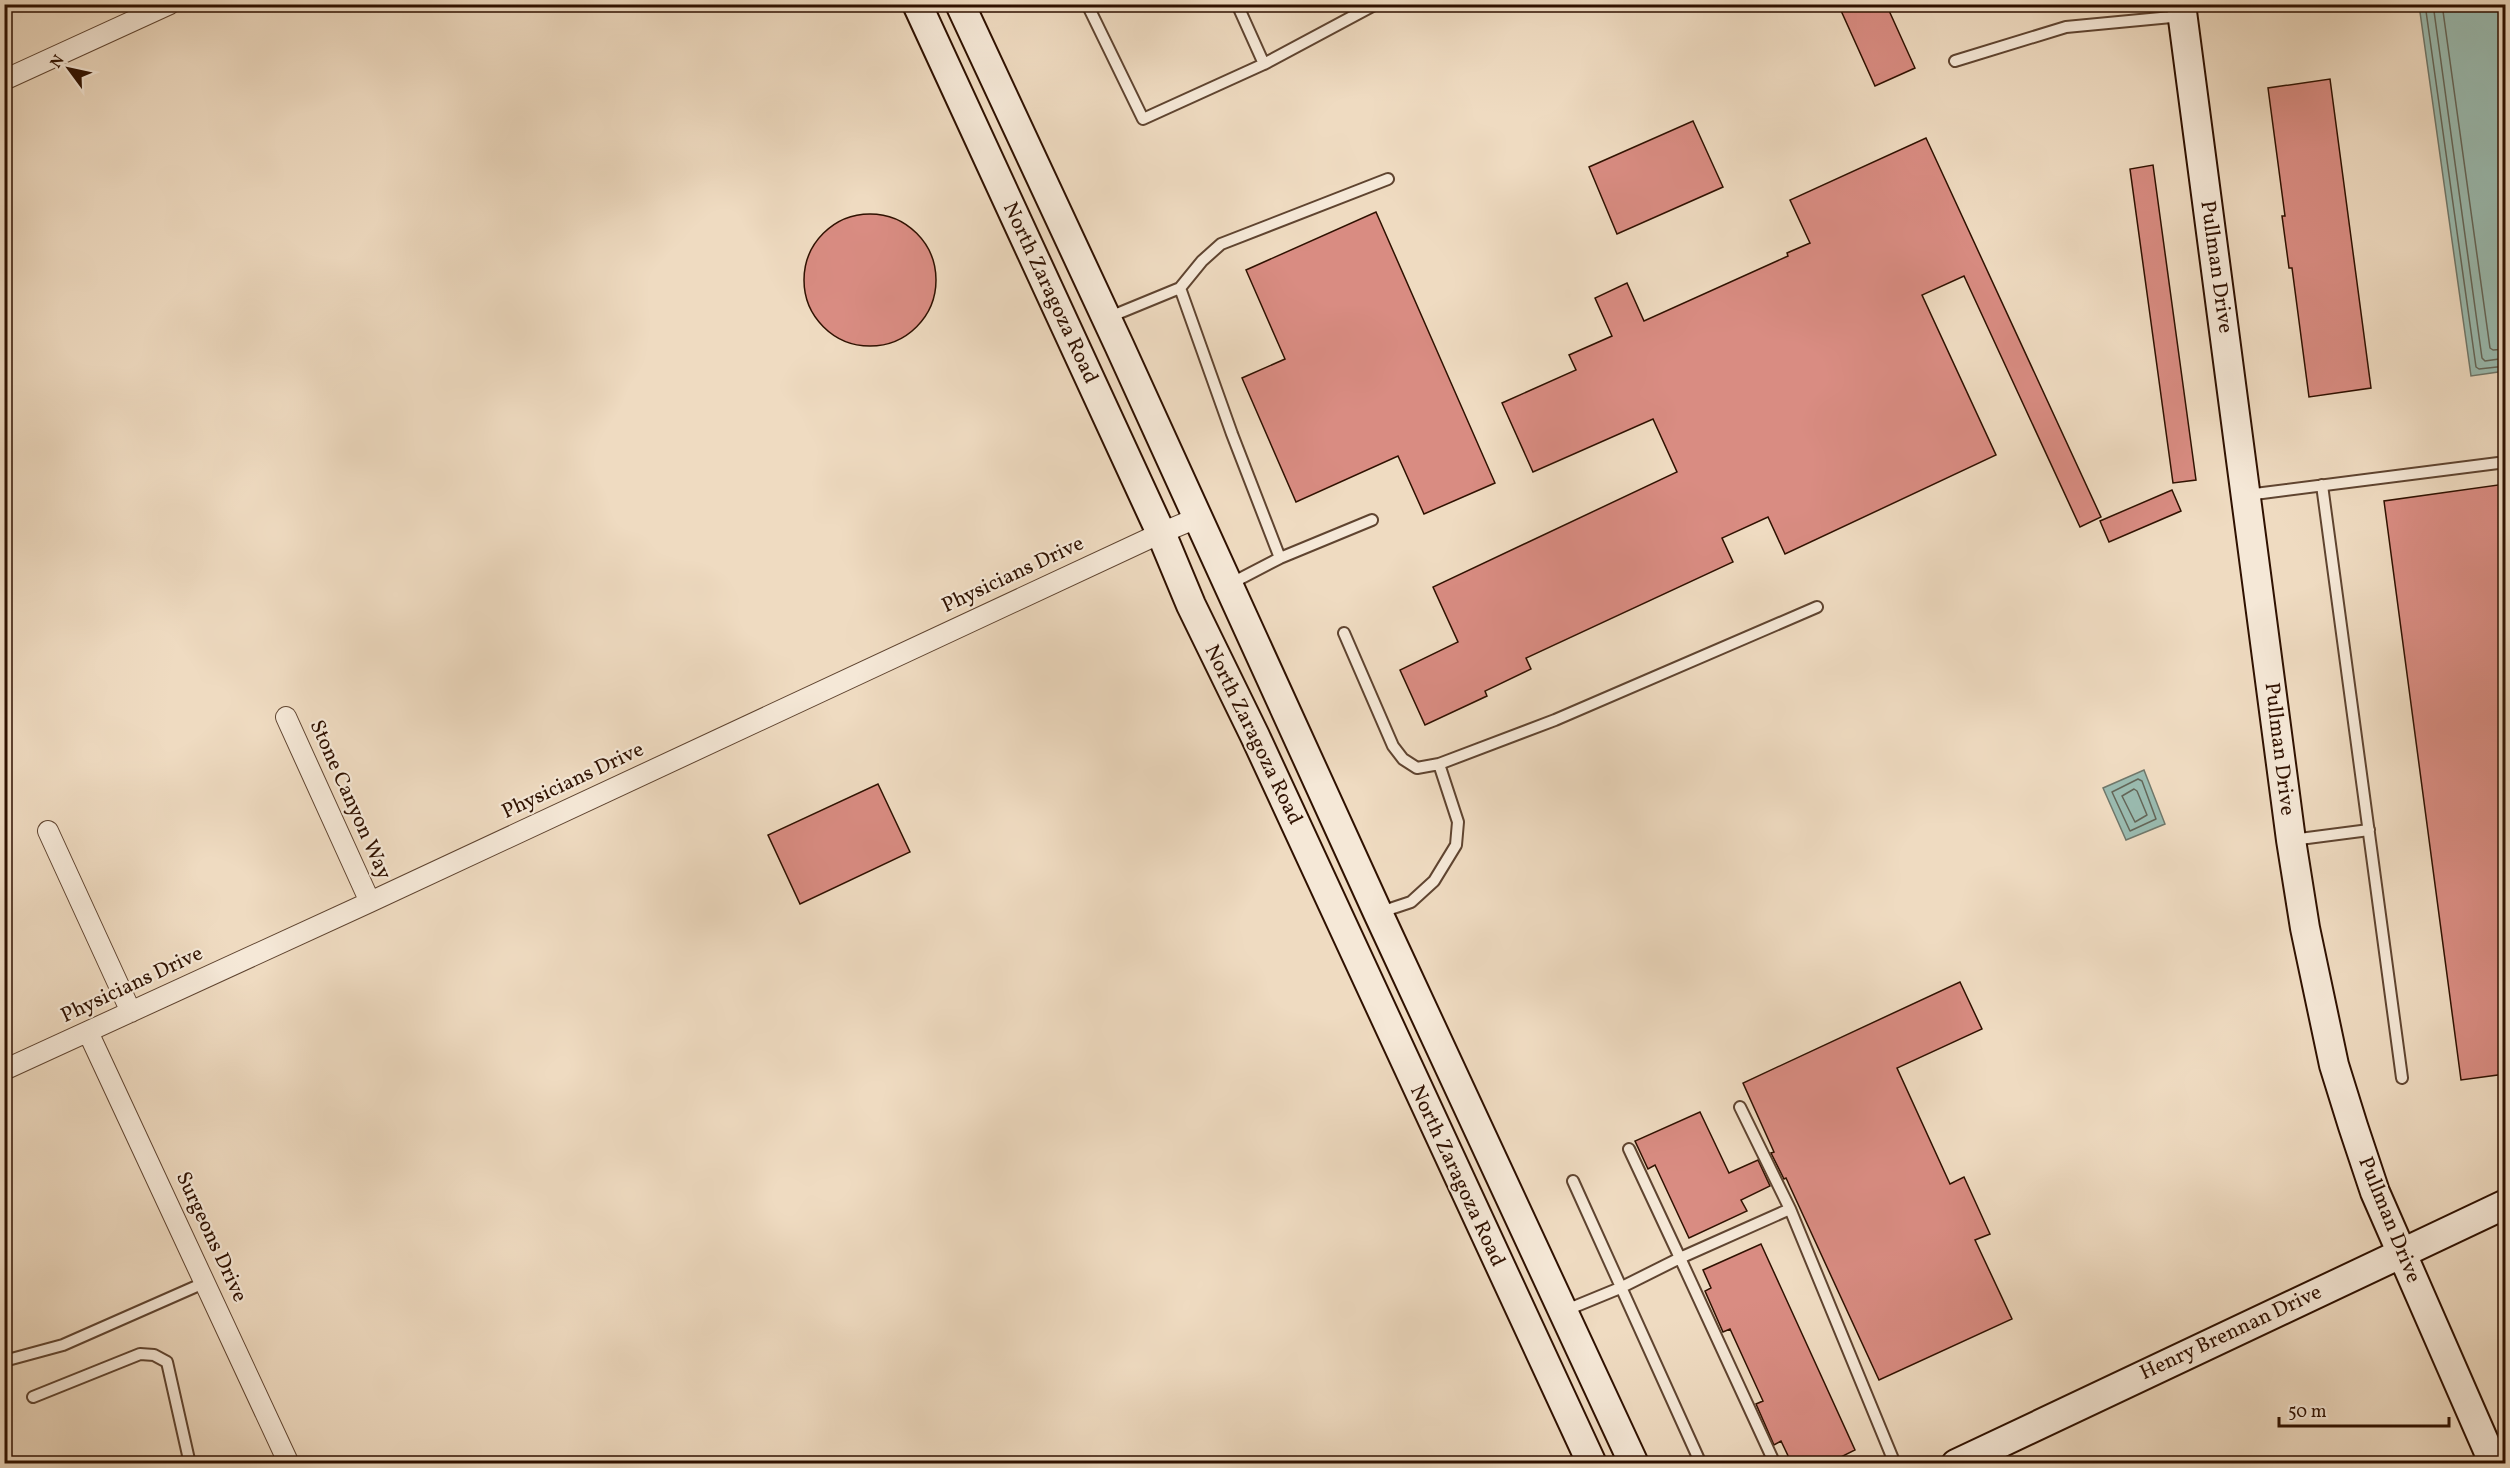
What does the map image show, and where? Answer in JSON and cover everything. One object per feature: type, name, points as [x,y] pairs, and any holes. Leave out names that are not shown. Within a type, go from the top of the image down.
[{"type":"main road","name":"North Zaragoza Road","points":[[917,4],[1161,533],[1191,605],[1260,747],[1592,1464]]},
{"type":"main road","name":"North Zaragoza Road","points":[[960,4],[1107,318],[1227,585],[1634,1464]]},
{"type":"main road","name":"Pullman Drive","points":[[2182,10],[2291,840],[2305,928],[2334,1065],[2375,1192],[2494,1464]]},
{"type":"main road","points":[[1017,223],[1042,237],[1070,295],[1083,315],[1107,318]]},
{"type":"main road","points":[[1400,1052],[1421,1061],[1443,1092],[1467,1104]]},
{"type":"main road","name":"Henry Brennan Drive","points":[[1956,1464],[2505,1204]]},
{"type":"street","points":[[4,80],[170,4]]},
{"type":"street","name":"Physicians Drive","points":[[4,1070],[1161,533],[1197,519]]},
{"type":"street","name":"Stone Canyon Way","points":[[286,717],[370,902]]},
{"type":"street","points":[[48,831],[131,1011]]},
{"type":"street","name":"Surgeons Drive","points":[[88,1032],[290,1464]]},
{"type":"lane","points":[[1087,4],[1143,119],[1264,64],[1376,4]]},
{"type":"lane","points":[[1237,4],[1264,64]]},
{"type":"lane","points":[[1955,61],[2066,27],[2182,10]]},
{"type":"lane","points":[[1107,318],[1180,288],[1202,261],[1221,244],[1388,179]]},
{"type":"lane","points":[[1180,288],[1232,434],[1280,558]]},
{"type":"lane","points":[[2246,495],[2505,462]]},
{"type":"lane","points":[[2322,485],[2402,1078]]},
{"type":"lane","points":[[1227,585],[1280,558],[1372,520]]},
{"type":"lane","points":[[1344,633],[1393,746],[1403,759],[1417,768],[1439,764],[1555,720],[1817,607]]},
{"type":"lane","points":[[1378,913],[1411,902],[1434,881],[1456,845],[1458,822],[1439,764]]},
{"type":"lane","points":[[2291,840],[2369,831]]},
{"type":"lane","points":[[1740,1107],[1790,1209],[1895,1464]]},
{"type":"lane","points":[[1629,1149],[1775,1464]]},
{"type":"lane","points":[[1573,1181],[1701,1464]]},
{"type":"lane","points":[[1564,1311],[1620,1288],[1680,1258],[1790,1209]]},
{"type":"lane","points":[[4,1361],[63,1346],[206,1282]]},
{"type":"lane","points":[[33,1397],[140,1354],[154,1355],[167,1362],[190,1464]]},
{"type":"water","points":[[2419,5],[2505,5],[2505,371],[2471,376]]},
{"type":"water","points":[[2144,770],[2165,824],[2126,840],[2103,788]]},
{"type":"building","points":[[1838,4],[1886,4],[1915,68],[1875,86]]},
{"type":"building","points":[[2330,79],[2371,388],[2309,397],[2292,268],[2289,268],[2282,216],[2285,216],[2268,88]]},
{"type":"building","points":[[1693,121],[1723,187],[1617,234],[1589,167]]},
{"type":"building","points":[[1926,138],[2101,517],[2080,527],[1964,276],[1922,295],[1996,455],[1785,554],[1768,517],[1722,538],[1733,562],[1526,658],[1531,669],[1485,691],[1487,696],[1425,725],[1400,670],[1458,642],[1433,587],[1677,472],[1653,419],[1533,472],[1502,403],[1576,370],[1569,355],[1612,336],[1595,298],[1627,283],[1644,321],[1788,256],[1787,253],[1810,243],[1790,200]]},
{"type":"building","points":[[2153,165],[2196,480],[2173,483],[2130,169]]},
{"type":"building","points":[[1376,212],[1495,483],[1424,514],[1398,456],[1296,502],[1242,378],[1285,359],[1246,270]]},
{"type":"building","points":[[870,214],[895,219],[917,233],[931,255],[936,280],[931,305],[917,327],[895,341],[870,346],[845,341],[823,327],[809,305],[804,280],[809,255],[823,233],[845,219]]},
{"type":"building","points":[[2505,484],[2505,1074],[2461,1080],[2384,501]]},
{"type":"building","points":[[2172,490],[2181,511],[2109,542],[2100,521]]},
{"type":"building","points":[[878,784],[910,852],[800,904],[768,835]]},
{"type":"building","points":[[1960,982],[1982,1029],[1897,1068],[1950,1184],[1964,1177],[1990,1234],[1975,1240],[2012,1319],[1879,1380],[1786,1178],[1784,1179],[1771,1153],[1774,1152],[1743,1083]]},
{"type":"building","points":[[1700,1112],[1729,1173],[1758,1160],[1770,1186],[1741,1200],[1747,1211],[1689,1238],[1655,1165],[1648,1169],[1635,1141]]},
{"type":"building","points":[[1761,1244],[1855,1450],[1827,1464],[1792,1464],[1781,1441],[1774,1445],[1756,1404],[1763,1401],[1730,1329],[1723,1332],[1705,1291],[1711,1288],[1703,1270]]}]
